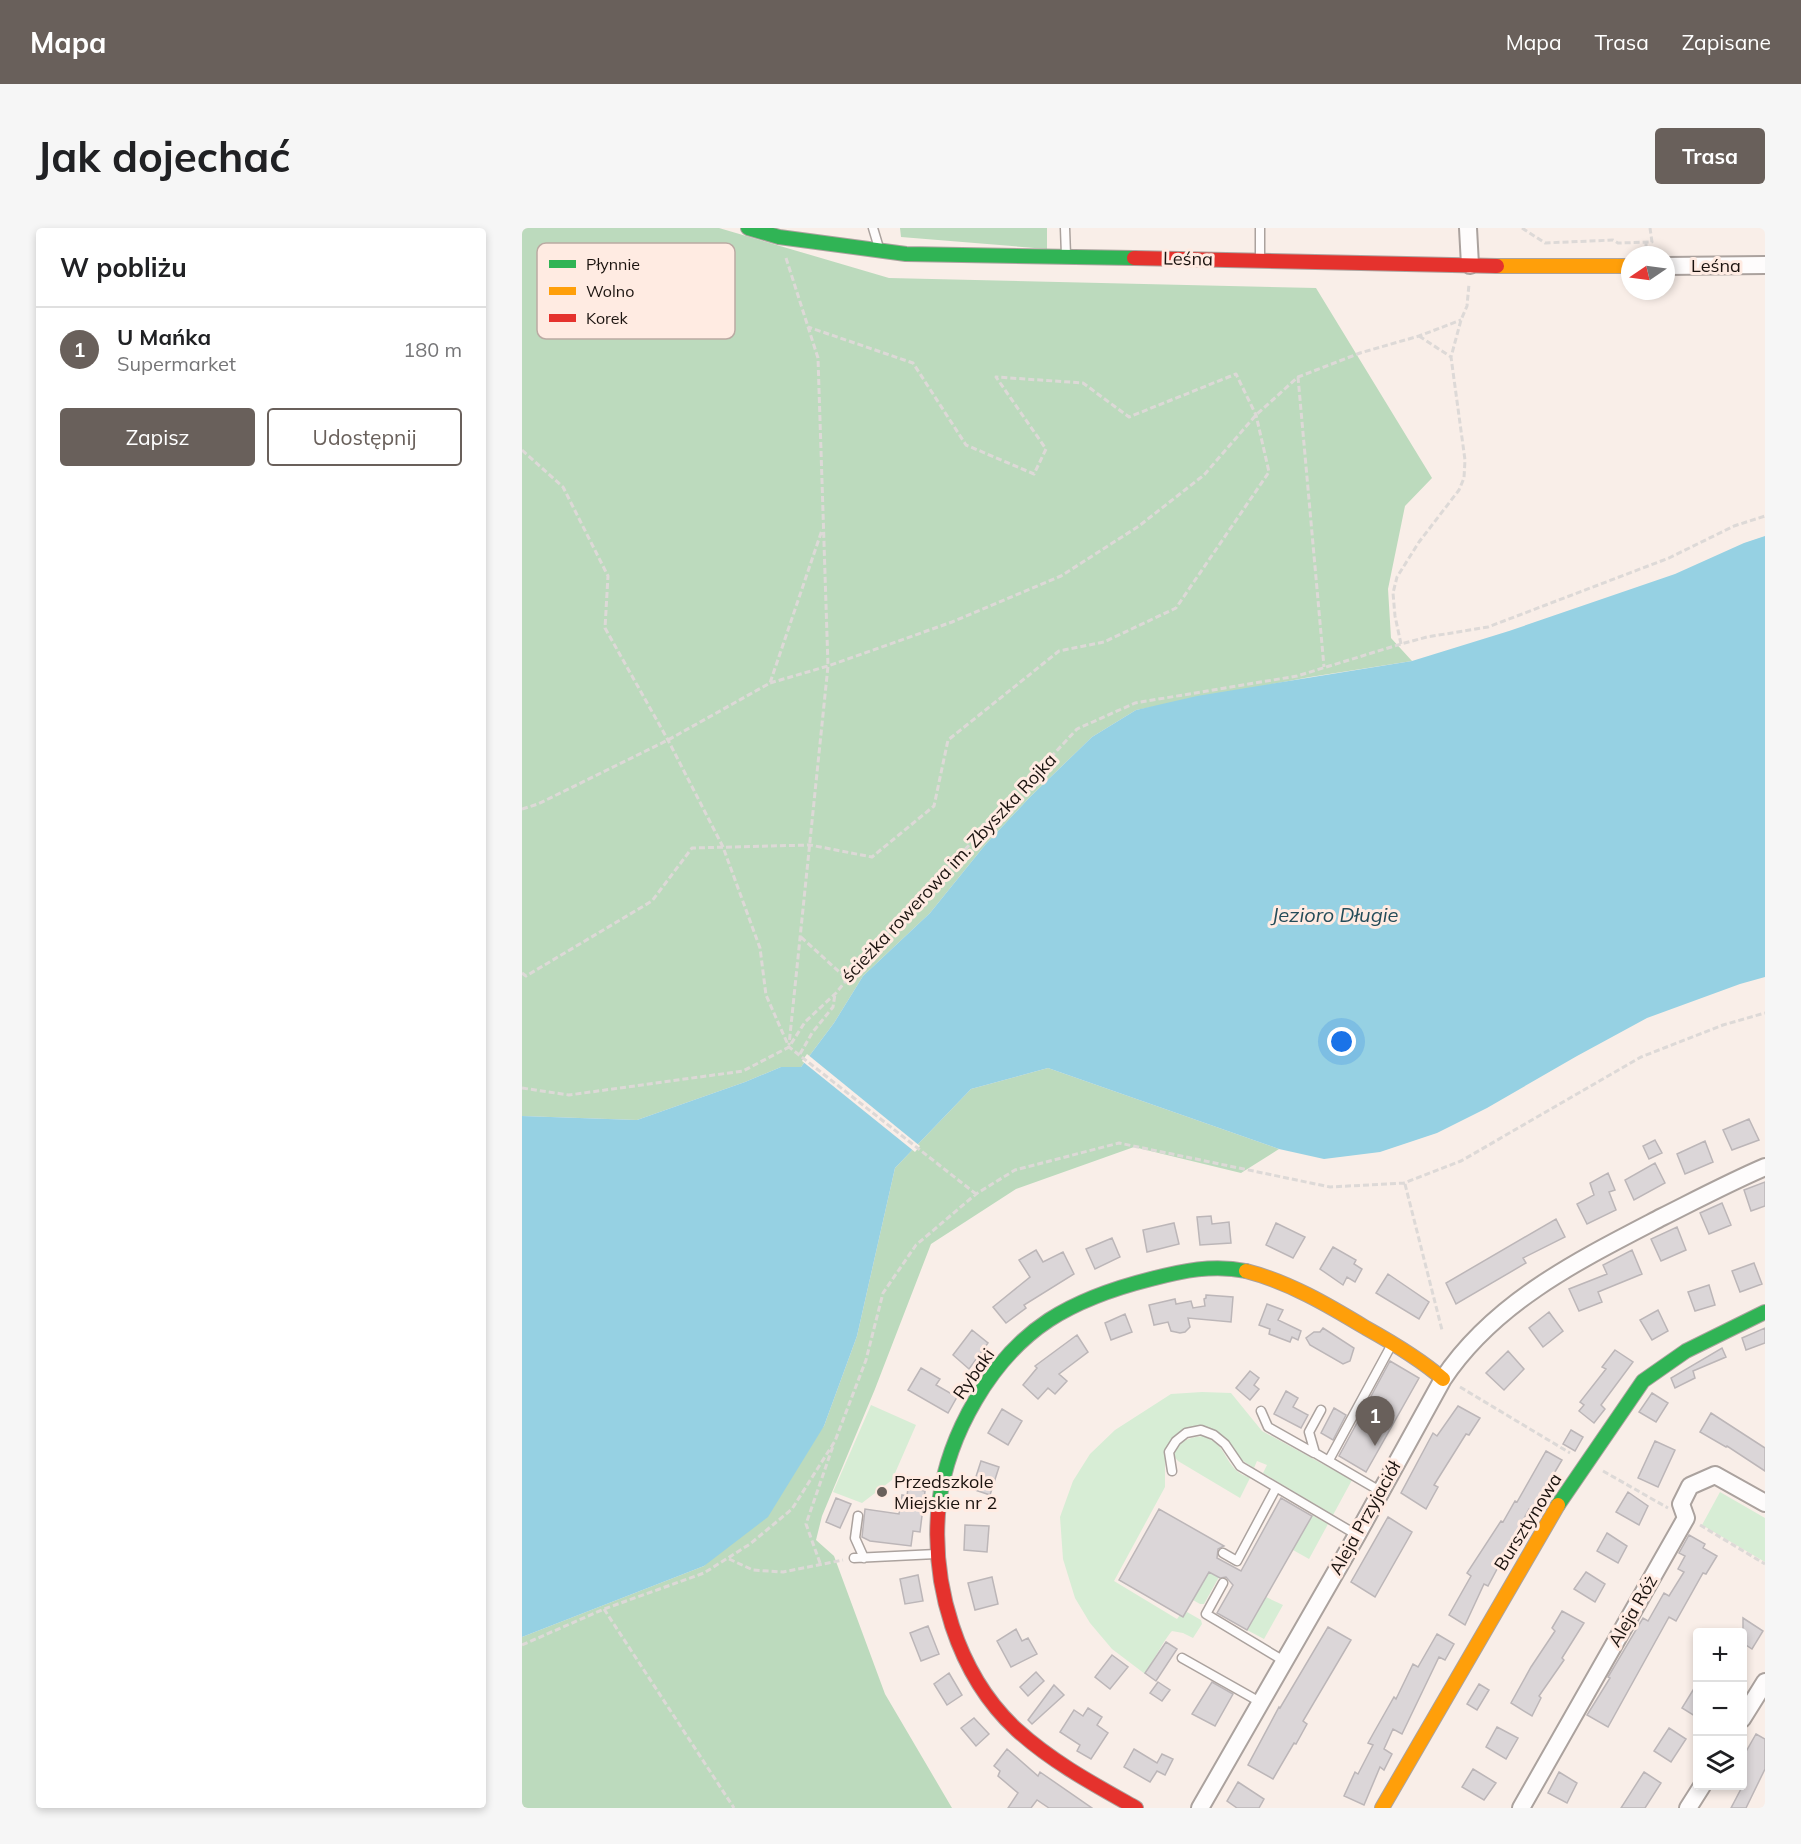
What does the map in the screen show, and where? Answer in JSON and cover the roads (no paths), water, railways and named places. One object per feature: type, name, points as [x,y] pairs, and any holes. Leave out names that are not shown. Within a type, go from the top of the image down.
[{"type":"street","name":"Leśna","points":[[748,228],[906,254],[1260,260],[1470,271],[1621,266]]},
{"type":"street","points":[[1468,228],[1470,271]]},
{"type":"street","name":"Leśna","points":[[1675,266],[1765,265]]},
{"type":"street","name":"Aleja Przyjaciół","points":[[1200,1808],[1380,1491],[1448,1381],[1457,1359],[1492,1322],[1562,1271],[1632,1232],[1765,1167]]},
{"type":"street","name":"Rybaki","points":[[1136,1808],[1052,1756],[1020,1732],[1002,1714],[983,1689],[966,1659],[947,1612],[937,1554],[936,1524],[943,1482],[954,1441],[963,1421],[1008,1356],[1023,1340],[1077,1303],[1137,1282],[1180,1272],[1221,1268],[1253,1274],[1285,1284],[1330,1306],[1426,1364],[1448,1381]]},
{"type":"street","name":"Bursztynowa","points":[[1382,1808],[1551,1515],[1643,1382],[1656,1370],[1703,1340],[1765,1312]]},
{"type":"street","name":"Aleja Róż","points":[[1521,1808],[1686,1518],[1681,1504],[1690,1486],[1715,1474],[1764,1500]]},
{"type":"street","points":[[1747,1712],[1765,1682]]},
{"type":"street","points":[[1688,1808],[1699,1790]]},
{"type":"lane","points":[[873,228],[880,250]]},
{"type":"lane","points":[[1065,228],[1066,256]]},
{"type":"lane","points":[[1260,228],[1260,260]]},
{"type":"lane","points":[[1329,1460],[1393,1344]]},
{"type":"lane","points":[[1315,1453],[1309,1432],[1322,1410]]},
{"type":"lane","points":[[1261,1411],[1268,1427],[1380,1491]]},
{"type":"lane","points":[[1172,1471],[1169,1452],[1176,1441],[1186,1433],[1201,1430],[1214,1435],[1225,1444],[1240,1466],[1357,1535]]},
{"type":"lane","points":[[1223,1553],[1237,1561],[1276,1488]]},
{"type":"lane","points":[[858,1516],[855,1538],[864,1558]]},
{"type":"lane","points":[[854,1558],[937,1554]]},
{"type":"lane","points":[[1223,1583],[1206,1614],[1284,1661]]},
{"type":"lane","points":[[1182,1658],[1260,1702]]},
{"type":"water","name":"Jezioro Długie","points":[[1765,536],[1765,977],[1647,1018],[1487,1108],[1437,1133],[1380,1152],[1324,1159],[1279,1149],[1048,1068],[971,1089],[895,1168],[857,1336],[824,1426],[768,1517],[704,1566],[522,1637],[522,1116],[637,1120],[781,1067],[801,1067],[834,1023],[863,976],[930,913],[985,845],[1029,798],[1092,737],[1136,710],[1197,696],[1412,661],[1509,631],[1675,574]]},
{"type":"place","name":"U Mańka","points":[[1375,1446]]},
{"type":"place","name":"Przedszkole Miejskie nr 2","points":[[882,1492]]}]
